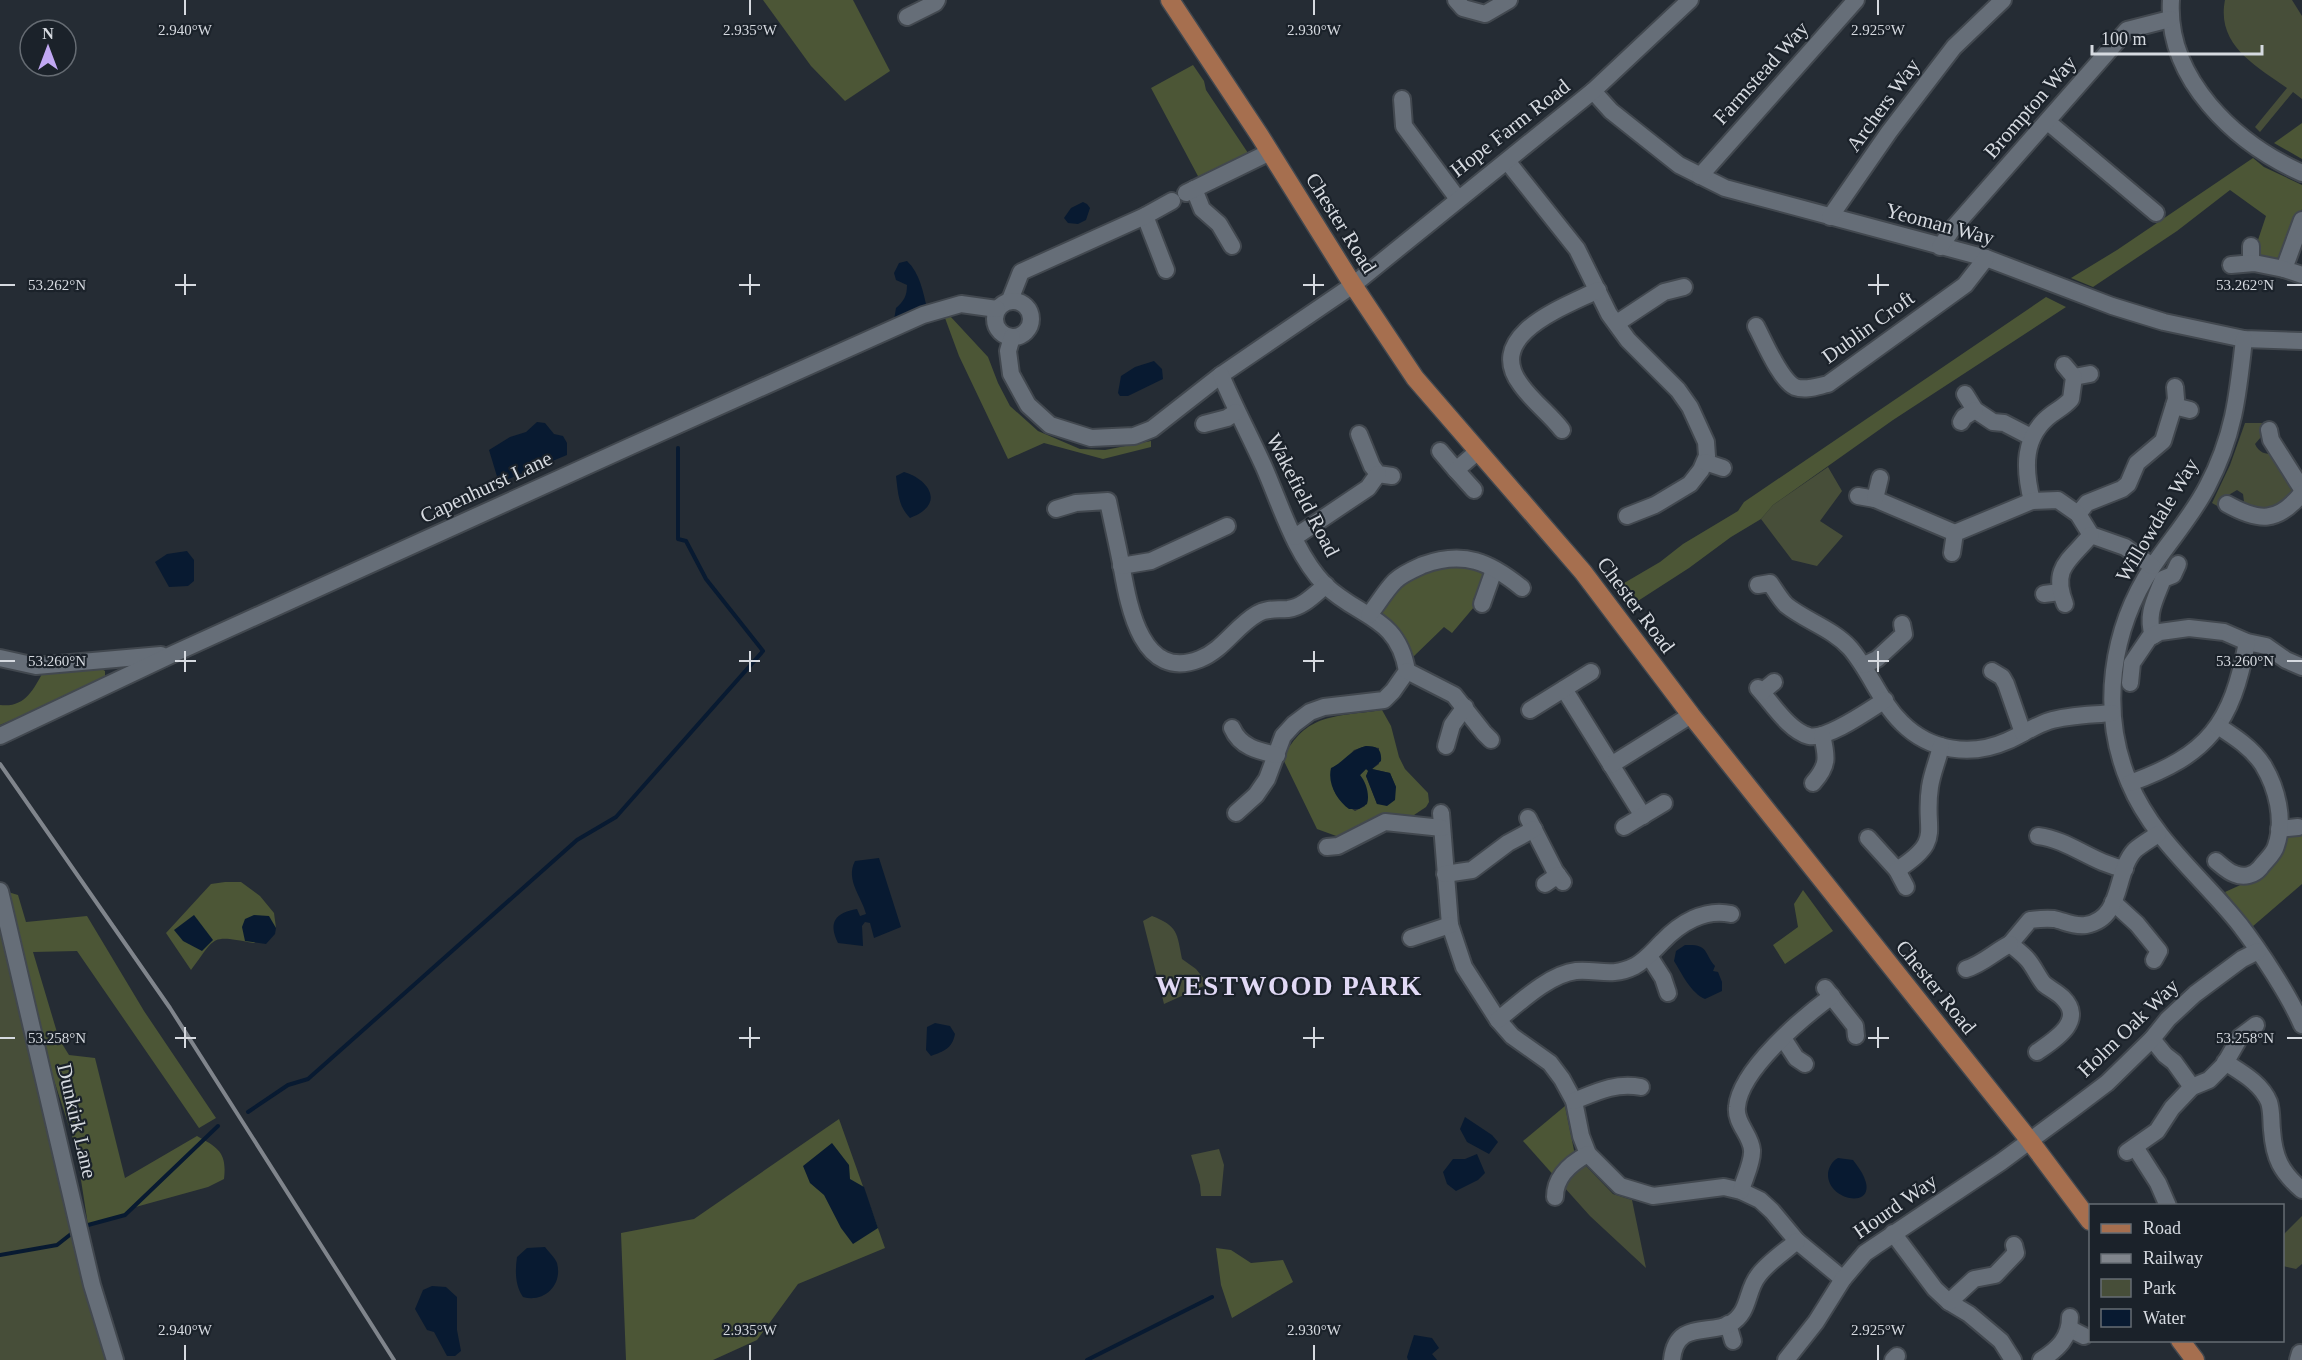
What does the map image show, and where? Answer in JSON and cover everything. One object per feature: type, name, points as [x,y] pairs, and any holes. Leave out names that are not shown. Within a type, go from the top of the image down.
[{"type":"main road","name":"Chester Road","points":[[1170,0],[1415,378],[1583,573],[1691,715],[2089,1218]]},
{"type":"main road","points":[[2181,1342],[2195,1360]]},
{"type":"street","points":[[907,17],[935,3],[936,0]]},
{"type":"street","points":[[1456,0],[1463,8],[1485,14],[1509,0]]},
{"type":"street","name":"Hope Farm Road","points":[[1012,337],[1008,351],[1011,374],[1028,405],[1050,424],[1091,438],[1134,436],[1152,429],[1221,375],[1353,285],[1593,91],[1690,0]]},
{"type":"street","name":"Farmstead Way","points":[[1700,176],[1856,0]]},
{"type":"street","name":"Archers Way","points":[[1830,217],[1889,132],[1954,47],[2003,0]]},
{"type":"street","points":[[2171,0],[2170,19],[2175,43],[2197,91],[2240,135],[2284,165],[2302,173]]},
{"type":"street","name":"Brompton Way","points":[[1940,247],[1954,227],[2127,30],[2170,19]]},
{"type":"street","name":"Yeoman Way","points":[[1593,91],[1611,111],[1679,165],[1725,188],[1986,258],[2112,306],[2164,322],[2244,339],[2302,341]]},
{"type":"street","points":[[1402,99],[1404,126],[1458,199]]},
{"type":"street","points":[[2048,122],[2148,212]]},
{"type":"street","points":[[1004,305],[1017,300],[1026,304],[1032,317],[1029,329],[1018,337],[1005,336],[995,321],[1021,272],[1145,216],[1270,152]]},
{"type":"street","points":[[1507,161],[1566,234],[1586,263],[1603,305],[1628,340],[1678,390],[1690,407],[1706,442],[1705,462],[1690,484],[1648,500],[1627,516]]},
{"type":"street","points":[[1184,195],[1219,224],[1232,246]]},
{"type":"street","points":[[1145,216],[1166,270]]},
{"type":"street","points":[[2284,269],[2302,220]]},
{"type":"street","points":[[2251,246],[2252,263]]},
{"type":"street","name":"Dublin Croft","points":[[1756,327],[1784,376],[1795,387],[1811,389],[1828,384],[1965,285],[1986,258]]},
{"type":"street","points":[[2231,265],[2252,263],[2302,275]]},
{"type":"street","points":[[1617,323],[1664,285],[1684,287]]},
{"type":"street","points":[[1563,429],[1520,384],[1514,372],[1513,347],[1520,334],[1531,325],[1598,290]]},
{"type":"street","name":"Capenhurst Lane","points":[[0,736],[173,654],[620,450],[923,315],[961,304],[1004,305]]},
{"type":"street","name":"Willowdale Way","points":[[2244,339],[2238,393],[2228,442],[2199,503],[2152,566],[2119,637],[2112,684],[2112,713],[2118,748],[2130,783],[2158,834],[2239,924],[2301,1017]]},
{"type":"street","points":[[2032,501],[2026,469],[2031,437],[2040,425],[2071,399],[2076,372]]},
{"type":"street","name":"Wakefield Road","points":[[1221,375],[1304,557],[1326,585],[1390,631],[1405,654],[1407,671]]},
{"type":"street","points":[[2078,514],[2087,503],[2122,489],[2128,484],[2138,463],[2163,441],[2182,408],[2175,387]]},
{"type":"street","points":[[1965,394],[1975,410],[1993,422],[2004,423],[2031,437]]},
{"type":"street","points":[[1961,422],[1964,417],[1975,410]]},
{"type":"street","points":[[1204,424],[1227,418],[1236,412]]},
{"type":"street","points":[[2227,504],[2247,515],[2274,516],[2284,512],[2302,491],[2271,440],[2269,430]]},
{"type":"street","points":[[1295,537],[1385,475],[1372,466],[1359,434]]},
{"type":"street","points":[[1440,451],[1474,490]]},
{"type":"street","points":[[1456,470],[1477,452]]},
{"type":"street","points":[[1705,462],[1723,468]]},
{"type":"street","points":[[1875,499],[1880,478]]},
{"type":"street","points":[[1858,496],[1875,499],[1955,533],[2032,501],[2058,500],[2078,514],[2091,535],[2125,547],[2152,566]]},
{"type":"street","points":[[1056,509],[1076,503],[1108,501],[1123,583],[1135,625],[1143,641],[1154,653],[1167,661],[1182,663],[1198,660],[1210,654],[1257,614],[1304,604],[1326,585]]},
{"type":"street","points":[[1121,566],[1151,561],[1227,526]]},
{"type":"street","points":[[1952,553],[1955,533]]},
{"type":"street","points":[[2056,597],[2062,568],[2091,535]]},
{"type":"street","points":[[1369,615],[1396,580],[1421,566],[1454,557],[1482,563],[1507,576],[1522,588]]},
{"type":"street","points":[[2152,636],[2149,623],[2151,612],[2163,579],[2173,574],[2178,564]]},
{"type":"street","points":[[1482,604],[1494,570]]},
{"type":"street","points":[[1768,579],[1785,604],[1840,639],[1864,665],[1900,721],[1911,732],[1929,742],[1959,750],[1983,748],[2006,741],[2049,721],[2112,713]]},
{"type":"street","points":[[2130,683],[2132,663],[2139,650],[2152,636],[2174,630],[2207,628],[2224,632],[2247,642],[2266,645],[2286,660],[2302,667]]},
{"type":"street","points":[[1864,665],[1876,659],[1907,631]]},
{"type":"street","points":[[2130,783],[2183,759],[2200,747],[2218,726],[2230,704],[2247,642]]},
{"type":"street","points":[[0,658],[36,666],[173,654]]},
{"type":"street","points":[[1236,813],[1261,787],[1277,755],[1283,736],[1294,724],[1310,712],[1336,704],[1371,703],[1384,700],[1393,692],[1407,671],[1454,695],[1491,740]]},
{"type":"street","points":[[1992,671],[2002,677],[2010,677],[2024,733]]},
{"type":"street","points":[[1530,710],[1591,672]]},
{"type":"street","points":[[1765,687],[1791,725],[1809,736],[1822,735],[1885,700]]},
{"type":"street","points":[[1564,689],[1642,816]]},
{"type":"street","points":[[1446,746],[1452,725],[1465,707]]},
{"type":"street","points":[[1611,765],[1691,715]]},
{"type":"street","points":[[2216,861],[2235,875],[2247,876],[2256,872],[2276,848],[2279,829],[2278,803],[2263,765],[2241,741],[2218,726]]},
{"type":"street","points":[[1232,735],[1253,749],[1277,755]]},
{"type":"street","points":[[1813,783],[1824,769],[1826,762],[1822,735]]},
{"type":"street","points":[[1897,870],[1920,854],[1926,846],[1930,834],[1930,787],[1941,746]]},
{"type":"street","points":[[1624,827],[1664,802]]},
{"type":"street","points":[[1335,850],[1385,822],[1441,820],[1450,925],[1464,967],[1498,1020],[1512,1036],[1550,1063],[1562,1079],[1574,1101],[1581,1136],[1588,1155],[1620,1186],[1653,1196],[1724,1187],[1741,1191],[1760,1200],[1797,1241],[1843,1279]]},
{"type":"street","points":[[1445,874],[1472,870],[1531,824],[1555,880]]},
{"type":"street","points":[[2279,829],[2298,827]]},
{"type":"street","points":[[2050,833],[2110,866],[2125,869]]},
{"type":"street","points":[[1966,969],[1980,965],[2010,944],[2030,920],[2043,918],[2072,925],[2086,925],[2100,918],[2119,893],[2125,869],[2135,850],[2158,834]]},
{"type":"street","points":[[1868,838],[1897,870],[1906,887]]},
{"type":"street","name":"Dunkirk Lane","points":[[0,891],[92,1285],[115,1360]]},
{"type":"street","points":[[2113,902],[2138,924],[2161,952]]},
{"type":"street","points":[[1498,1020],[1536,990],[1562,975],[1576,971],[1617,972],[1634,966],[1649,956],[1673,932],[1697,917],[1718,911],[1731,914]]},
{"type":"street","points":[[1411,938],[1450,925]]},
{"type":"street","points":[[2010,944],[2026,957],[2046,986],[2065,999],[2069,1006],[2071,1017],[2068,1027],[2037,1052]]},
{"type":"street","name":"Holm Oak Way","points":[[2030,1141],[2107,1083],[2195,994],[2242,958],[2258,951]]},
{"type":"street","points":[[1649,956],[1663,978],[1668,993]]},
{"type":"street","points":[[1741,1191],[1752,1149],[1738,1118],[1738,1102],[1751,1075],[1770,1049],[1784,1038],[1828,992],[1855,1026],[1856,1036]]},
{"type":"street","points":[[2167,1204],[2158,1183],[2131,1150],[2157,1131],[2172,1108],[2192,1087],[2209,1080],[2225,1062],[2240,1037],[2256,1025]]},
{"type":"street","points":[[1784,1038],[1798,1063]]},
{"type":"street","points":[[2152,1039],[2174,1062],[2192,1087]]},
{"type":"street","points":[[2225,1062],[2249,1077],[2261,1088],[2269,1102],[2276,1154],[2281,1168],[2300,1184]]},
{"type":"street","points":[[1574,1101],[1605,1088],[1633,1081]]},
{"type":"street","name":"Hourd Way","points":[[1793,1358],[1843,1279],[1865,1253],[2030,1141]]},
{"type":"street","points":[[1553,1189],[1566,1169],[1588,1155]]},
{"type":"street","points":[[1893,1233],[1935,1289],[2001,1341],[2013,1360]]},
{"type":"street","points":[[1672,1360],[1677,1345],[1683,1337],[1703,1328],[1731,1323],[1745,1307],[1758,1275],[1797,1241]]},
{"type":"street","points":[[1949,1302],[1974,1279],[1995,1275],[2019,1251]]},
{"type":"street","points":[[1728,1324],[1733,1341]]},
{"type":"street","points":[[2041,1360],[2059,1346],[2075,1327]]},
{"type":"green space","points":[[763,0],[853,0],[890,71],[845,101],[811,66]]},
{"type":"green space","points":[[2225,0],[2292,0],[2302,16],[2302,99],[2293,92],[2260,132],[2255,127],[2287,88],[2251,62],[2232,42],[2224,16]]},
{"type":"green space","points":[[1193,65],[1204,81],[1206,90],[1248,153],[1199,178],[1151,88]]},
{"type":"green space","points":[[2302,123],[2302,159],[2274,143]]},
{"type":"green space","points":[[2253,158],[2264,167],[2302,185],[2302,209],[2288,251],[2273,264],[2263,262],[2256,246],[2266,216],[2230,190],[2177,231],[2093,287],[2071,278],[2117,250]]},
{"type":"green space","points":[[2046,297],[2066,307],[1893,420],[1773,505],[1761,519],[1627,608],[1619,586],[1738,511],[1744,502]]},
{"type":"green space","points":[[950,316],[988,357],[1010,406],[1038,431],[1080,449],[1105,450],[1151,441],[1151,447],[1103,459],[1044,443],[1008,459],[959,356],[945,318]]},
{"type":"green space","points":[[2245,423],[2262,423],[2261,437],[2255,444],[2263,452],[2274,454],[2293,481],[2294,492],[2290,499],[2271,510],[2245,509],[2243,494],[2237,490],[2222,499],[2219,507],[2212,503],[2230,465]]},
{"type":"green space","points":[[1828,467],[1842,491],[1820,521],[1843,536],[1817,566],[1792,560],[1761,519],[1773,505]]},
{"type":"green space","points":[[1441,565],[1480,567],[1484,575],[1477,596],[1473,599],[1474,607],[1452,633],[1444,627],[1413,657],[1400,632],[1391,622],[1378,614],[1405,583],[1420,573]]},
{"type":"green space","points":[[97,666],[105,671],[105,680],[0,725],[0,705],[22,701],[31,692],[43,672]]},
{"type":"green space","points":[[1382,710],[1391,726],[1399,757],[1405,769],[1428,793],[1429,802],[1426,807],[1411,817],[1385,815],[1354,827],[1339,837],[1317,829],[1283,759],[1301,732],[1312,725],[1337,716]],"holes":[[[1366,746],[1379,748],[1379,764],[1372,769],[1390,773],[1396,787],[1377,804],[1366,776],[1369,770],[1366,769],[1360,775],[1365,806],[1355,811],[1335,793],[1332,782],[1334,767],[1342,763],[1354,750]]]},
{"type":"green space","points":[[2302,830],[2302,884],[2252,927],[2225,892],[2247,882],[2286,835]]},
{"type":"green space","points":[[241,882],[260,896],[274,913],[276,928],[254,943],[229,939],[216,940],[191,970],[166,933],[211,884]]},
{"type":"green space","points":[[1803,890],[1833,931],[1785,964],[1773,945],[1798,927],[1794,904]]},
{"type":"green space","points":[[8,892],[18,895],[26,922],[87,916],[144,1011],[216,1118],[199,1128],[77,951],[33,952],[59,1039],[69,1055],[95,1058],[125,1178],[197,1136],[220,1152],[224,1163],[224,1179],[208,1187],[132,1208],[125,1215],[88,1225],[76,1148],[49,1065]]},
{"type":"green space","points":[[1152,916],[1172,927],[1182,959],[1196,969],[1208,984],[1164,1004],[1143,921]]},
{"type":"green space","points":[[0,932],[64,1200],[105,1360],[0,1360]]},
{"type":"green space","points":[[1565,1106],[1575,1155],[1556,1178],[1523,1141]]},
{"type":"green space","points":[[839,1119],[885,1248],[798,1284],[757,1340],[713,1360],[626,1360],[621,1233],[694,1219]]},
{"type":"green space","points":[[1219,1149],[1224,1165],[1221,1196],[1201,1196],[1191,1155]]},
{"type":"green space","points":[[1585,1165],[1613,1194],[1632,1200],[1646,1268],[1590,1216],[1564,1187],[1575,1171]]},
{"type":"green space","points":[[2302,1216],[2302,1264],[2296,1269],[2284,1266],[2284,1234]]},
{"type":"green space","points":[[1216,1248],[1231,1250],[1251,1263],[1283,1260],[1293,1282],[1232,1318],[1221,1285]]},
{"type":"water","points":[[1083,202],[1090,208],[1086,220],[1078,224],[1068,223],[1064,218],[1071,208]]},
{"type":"water","points":[[907,261],[918,277],[927,308],[894,320],[896,308],[905,298],[907,285],[896,280],[894,273],[899,263]]},
{"type":"water","points":[[1154,361],[1162,369],[1163,379],[1128,396],[1120,396],[1118,393],[1121,376],[1135,367]]},
{"type":"water","points":[[537,422],[545,423],[554,434],[563,436],[567,443],[567,455],[499,483],[489,450],[510,437],[526,432]]},
{"type":"water","points":[[904,472],[917,478],[927,487],[931,499],[922,512],[910,518],[901,504],[897,488],[896,476]]},
{"type":"water","points":[[187,551],[194,560],[194,581],[188,586],[169,587],[155,562],[167,554]]},
{"type":"water","points":[[1366,746],[1380,751],[1381,761],[1372,769],[1390,773],[1396,787],[1395,800],[1387,806],[1377,804],[1366,776],[1368,771],[1366,769],[1360,775],[1367,789],[1367,804],[1359,809],[1349,809],[1334,792],[1331,768],[1356,750]]},
{"type":"water","points":[[879,858],[901,927],[874,938],[870,923],[865,922],[862,926],[863,946],[838,943],[834,924],[839,916],[857,909],[860,916],[866,914],[853,882],[852,868],[855,861]]},
{"type":"water","points":[[194,915],[213,940],[202,951],[183,941],[174,930]]},
{"type":"water","points":[[254,915],[269,916],[276,928],[275,934],[266,944],[245,941],[242,927],[245,919]]},
{"type":"water","points":[[1685,945],[1698,946],[1704,950],[1715,966],[1713,971],[1718,972],[1722,982],[1722,991],[1705,999],[1691,988],[1674,961],[1676,951]]},
{"type":"water","points":[[935,1023],[950,1026],[955,1034],[950,1046],[931,1056],[926,1050],[927,1027]]},
{"type":"water","points":[[1465,1117],[1492,1135],[1498,1142],[1489,1154],[1467,1142],[1460,1129]]},
{"type":"water","points":[[832,1143],[849,1165],[850,1179],[864,1187],[878,1228],[853,1244],[841,1228],[824,1195],[810,1183],[803,1166]]},
{"type":"water","points":[[1477,1154],[1485,1173],[1478,1180],[1456,1191],[1447,1184],[1443,1172],[1453,1159],[1465,1159]]},
{"type":"water","points":[[1838,1158],[1853,1160],[1864,1177],[1867,1189],[1863,1196],[1846,1197],[1830,1184],[1828,1171],[1832,1162]]},
{"type":"water","points":[[545,1247],[557,1263],[558,1271],[554,1285],[545,1295],[523,1297],[516,1278],[517,1257],[527,1248]]},
{"type":"water","points":[[432,1286],[446,1287],[457,1297],[457,1330],[461,1351],[455,1356],[447,1356],[434,1332],[427,1330],[415,1309],[423,1290]]},
{"type":"water","points":[[1414,1335],[1432,1338],[1439,1348],[1432,1354],[1437,1360],[1408,1360]]},
{"type":"waterway","points":[[248,1112],[288,1085],[308,1079],[577,840],[616,817],[763,651],[706,579],[686,541],[678,539],[678,448]]},
{"type":"waterway","points":[[88,1225],[125,1215],[218,1126]]},
{"type":"waterway","points":[[0,1255],[57,1245],[71,1234]]},
{"type":"waterway","points":[[1087,1360],[1212,1297]]},
{"type":"railway","points":[[0,764],[170,1008],[394,1360]]},
{"type":"district","name":"WESTWOOD PARK","points":[[1289,986]]}]
